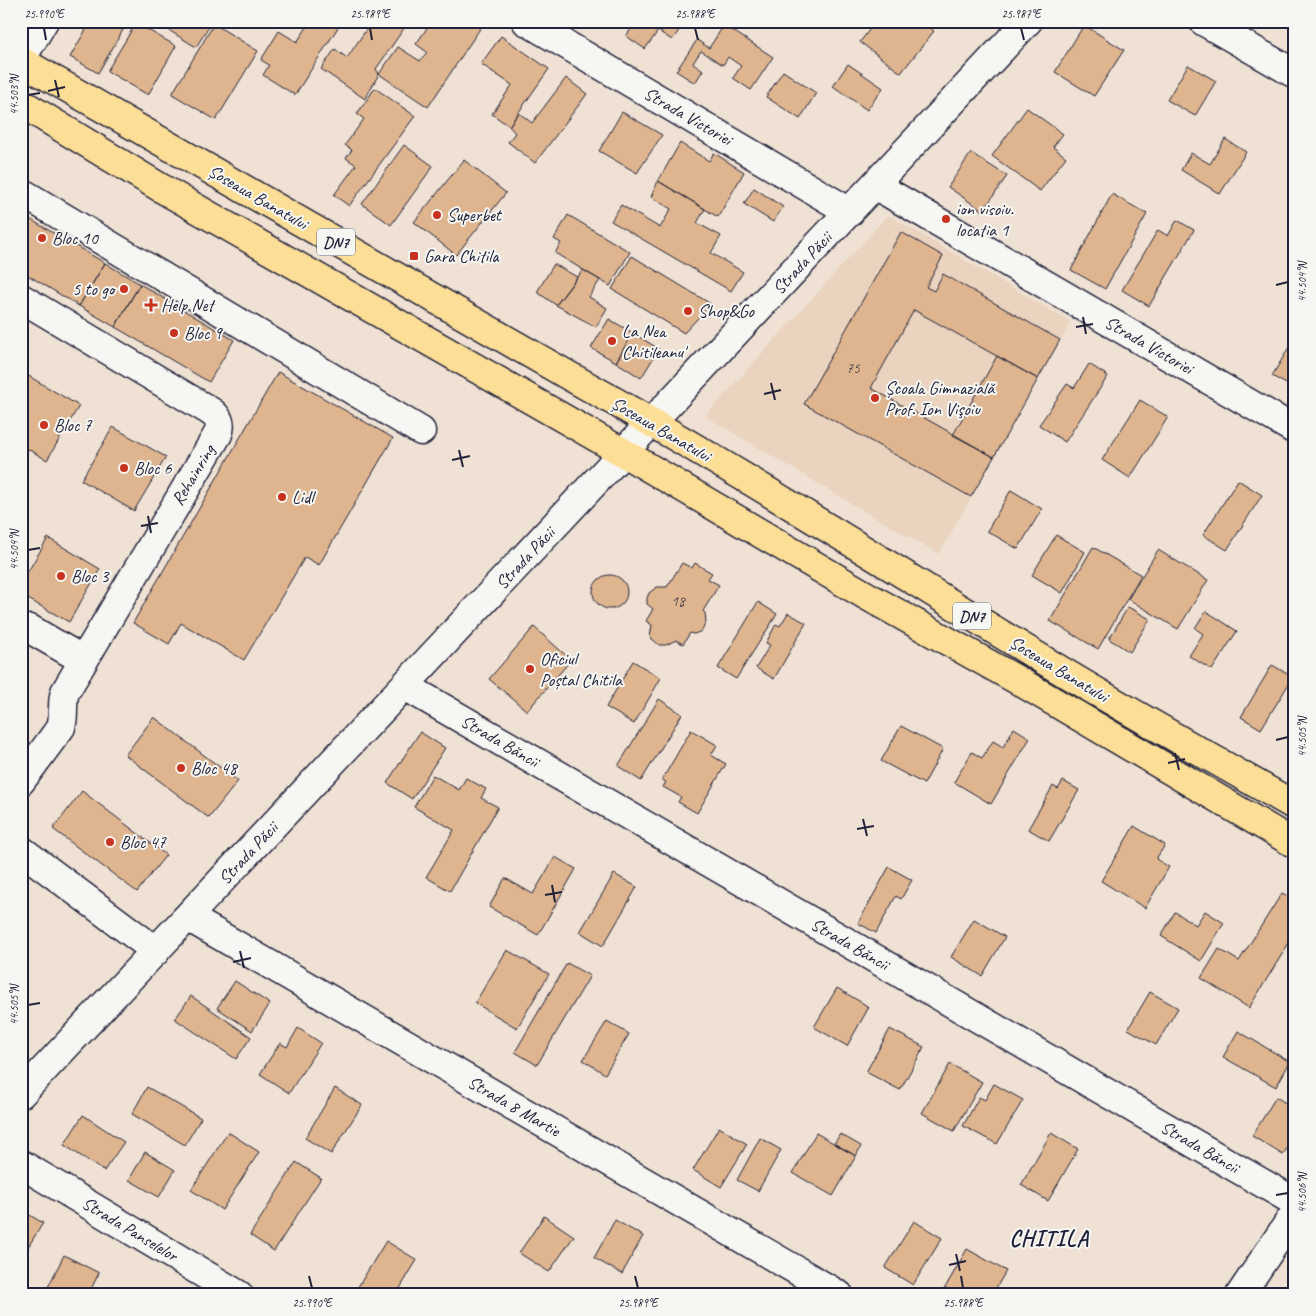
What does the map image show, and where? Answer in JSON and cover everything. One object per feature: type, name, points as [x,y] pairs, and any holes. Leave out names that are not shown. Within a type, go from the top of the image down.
[{"type":"main road","name":"Șoseaua Banatului","points":[[21,60],[571,378],[652,422],[1034,655],[1295,806]]},
{"type":"main road","name":"Șoseaua Banatului","points":[[27,113],[624,453],[867,596],[1019,680],[1295,844]]},
{"type":"street","points":[[21,60],[44,21]]},
{"type":"street","name":"Strada Victoriei","points":[[526,21],[850,212]]},
{"type":"street","name":"Strada Păcii","points":[[21,1094],[1028,21]]},
{"type":"street","points":[[1203,21],[1295,74]]},
{"type":"street","name":"Strada Victoriei","points":[[875,185],[1295,430]]},
{"type":"street","points":[[21,192],[421,431]]},
{"type":"street","name":"Rehainring","points":[[21,298],[210,411],[219,420],[220,426],[218,434],[62,698],[63,721],[61,727],[21,781]]},
{"type":"street","points":[[30,629],[83,660]]},
{"type":"street","name":"Strada Băncii","points":[[405,686],[1295,1202]]},
{"type":"street","points":[[21,850],[156,951]]},
{"type":"street","name":"Strada 8 Martie","points":[[188,917],[839,1295]]},
{"type":"street","name":"Strada Panselelor","points":[[21,1164],[239,1295]]},
{"type":"street","points":[[1246,1293],[1295,1213]]},
{"type":"shaded area","name":"Școala Gimnazială Prof. Ion Vişoiu","points":[[888,215],[1071,322],[939,554],[705,416]]},
{"type":"building","points":[[91,21],[108,21],[123,30],[98,73],[70,57]]},
{"type":"building","points":[[154,21],[211,21],[212,22],[196,47]]},
{"type":"building","points":[[311,21],[342,21],[295,95],[263,75],[269,65],[261,60],[279,31],[297,42]]},
{"type":"building","points":[[372,21],[409,21],[376,69],[379,74],[365,99],[321,69],[335,49],[347,58]]},
{"type":"building","points":[[432,21],[485,21],[428,107],[379,74],[398,47],[420,61],[427,52],[416,44]]},
{"type":"building","points":[[637,21],[686,21],[672,40],[658,31],[645,49],[626,36]]},
{"type":"building","points":[[876,21],[921,21],[934,31],[901,73],[860,42]]},
{"type":"building","points":[[136,23],[176,46],[148,95],[107,71]]},
{"type":"building","points":[[214,24],[258,51],[216,120],[172,94]]},
{"type":"building","points":[[724,25],[773,57],[751,90],[733,78],[741,66],[728,57],[723,65],[701,51],[693,63],[703,70],[695,83],[676,71],[697,40],[709,48]]},
{"type":"building","points":[[1084,25],[1124,50],[1094,96],[1055,72]]},
{"type":"building","points":[[501,36],[549,69],[509,126],[492,114],[512,85],[481,64]]},
{"type":"building","points":[[848,64],[883,88],[867,110],[833,86]]},
{"type":"building","points":[[1188,65],[1216,81],[1195,116],[1167,100]]},
{"type":"building","points":[[783,71],[816,93],[800,119],[766,97]]},
{"type":"building","points":[[566,78],[587,94],[535,163],[508,142],[515,133],[509,126],[519,113],[532,123]]},
{"type":"building","points":[[375,88],[415,116],[349,206],[334,195],[356,165],[346,158],[352,150],[345,145],[364,119],[357,114]]},
{"type":"building","points":[[1027,108],[1063,134],[1053,147],[1066,157],[1040,191],[992,156]]},
{"type":"building","points":[[622,112],[662,135],[637,173],[599,151]]},
{"type":"building","points":[[1225,139],[1246,152],[1220,194],[1181,170],[1191,153],[1210,164]]},
{"type":"building","points":[[680,143],[709,161],[714,153],[744,172],[718,217],[658,181]]},
{"type":"building","points":[[404,145],[433,166],[391,225],[362,204]]},
{"type":"building","points":[[971,153],[1007,176],[983,211],[948,187]]},
{"type":"building","points":[[464,160],[506,193],[456,255],[414,222]]},
{"type":"building","points":[[658,181],[705,209],[697,223],[721,236],[711,253],[743,272],[731,291],[611,221],[621,205],[660,228],[671,209],[651,197]]},
{"type":"building","points":[[754,188],[783,207],[773,222],[744,204]]},
{"type":"building","points":[[1112,194],[1147,214],[1105,289],[1071,270]]},
{"type":"building","name":"Bloc 10","points":[[21,214],[105,263],[79,306],[21,271]]},
{"type":"building","points":[[568,215],[630,252],[610,286],[555,253],[561,243],[554,239]]},
{"type":"building","points":[[1177,220],[1194,230],[1149,306],[1122,290],[1158,230],[1168,236]]},
{"type":"building","points":[[901,232],[943,256],[926,287],[934,291],[943,274],[1060,340],[1038,379],[914,310],[871,388],[994,457],[971,497],[804,404]]},
{"type":"building","points":[[632,256],[711,304],[684,333],[612,289]]},
{"type":"building","points":[[105,263],[140,284],[115,327],[79,306]]},
{"type":"building","points":[[554,264],[577,277],[556,305],[537,292]]},
{"type":"building","points":[[583,270],[600,280],[589,297],[607,308],[596,327],[556,305]]},
{"type":"building","name":"Bloc 9","points":[[140,284],[234,340],[209,382],[115,327]]},
{"type":"building","name":"La Nea Chitileanu'","points":[[609,319],[633,333],[616,362],[591,348]]},
{"type":"building","points":[[633,333],[659,349],[641,378],[616,362]]},
{"type":"building","points":[[1295,337],[1295,389],[1272,376]]},
{"type":"building","points":[[997,356],[1038,379],[994,457],[953,435]]},
{"type":"building","points":[[1089,364],[1108,376],[1065,442],[1039,425],[1067,384],[1074,388]]},
{"type":"building","name":"Lidl","points":[[278,372],[393,438],[319,565],[305,557],[244,660],[181,623],[169,644],[133,623]]},
{"type":"building","name":"Bloc 7","points":[[27,375],[79,406],[47,460],[21,445],[21,384]]},
{"type":"building","points":[[1140,400],[1168,417],[1130,478],[1102,460]]},
{"type":"building","name":"Bloc 6","points":[[113,427],[166,457],[134,511],[81,480]]},
{"type":"building","points":[[1238,480],[1262,495],[1227,550],[1203,535]]},
{"type":"building","points":[[1011,490],[1042,509],[1018,549],[987,531]]},
{"type":"building","points":[[1056,535],[1085,552],[1062,593],[1032,575]]},
{"type":"building","name":"Bloc 3","points":[[48,538],[100,569],[69,622],[21,595],[21,583]]},
{"type":"building","points":[[1093,547],[1141,575],[1098,649],[1050,621]]},
{"type":"building","points":[[1158,550],[1208,580],[1178,629],[1128,599]]},
{"type":"building","points":[[682,563],[692,568],[695,563],[712,573],[708,579],[719,585],[703,611],[706,622],[702,631],[694,634],[690,633],[683,644],[676,640],[666,645],[659,645],[650,637],[652,625],[646,621],[653,609],[647,604],[647,598],[649,593],[657,587],[667,587]]},
{"type":"building","points":[[610,575],[617,576],[622,580],[626,585],[626,599],[622,604],[617,608],[610,609],[603,608],[598,604],[594,599],[593,592],[594,585],[598,580],[603,576]]},
{"type":"building","points":[[758,602],[777,614],[736,679],[718,668]]},
{"type":"building","points":[[1128,607],[1150,619],[1130,652],[1109,639]]},
{"type":"building","points":[[1206,611],[1237,631],[1212,670],[1189,656],[1203,634],[1195,628]]},
{"type":"building","points":[[788,613],[806,623],[774,679],[756,668],[770,645],[766,643],[776,624],[780,626]]},
{"type":"building","name":"Oficiul Poștal Chitila","points":[[534,627],[571,660],[527,711],[489,679]]},
{"type":"building","points":[[633,661],[661,678],[634,724],[606,707]]},
{"type":"building","points":[[1272,665],[1293,677],[1261,729],[1241,717]]},
{"type":"building","points":[[659,699],[682,714],[641,781],[618,766]]},
{"type":"building","name":"Bloc 48","points":[[154,717],[238,781],[209,818],[125,755]]},
{"type":"building","points":[[901,726],[943,749],[924,784],[881,761]]},
{"type":"building","points":[[1014,728],[1030,738],[991,804],[954,782],[972,752],[982,758],[993,741],[1003,747]]},
{"type":"building","points":[[691,730],[717,745],[711,755],[726,764],[697,813],[678,802],[681,797],[663,787],[666,782],[662,780]]},
{"type":"building","points":[[420,732],[445,748],[412,799],[387,783]]},
{"type":"building","points":[[433,775],[459,790],[466,778],[486,789],[481,798],[498,807],[450,891],[426,877],[454,830],[414,807]]},
{"type":"building","points":[[1063,781],[1079,790],[1049,841],[1028,829],[1053,786],[1058,789]]},
{"type":"building","name":"Bloc 47","points":[[82,791],[166,855],[137,892],[53,829]]},
{"type":"building","points":[[1134,826],[1165,845],[1156,859],[1169,867],[1145,908],[1101,881]]},
{"type":"building","points":[[555,857],[576,869],[538,935],[489,907],[505,878],[533,894]]},
{"type":"building","points":[[889,867],[912,880],[901,899],[896,896],[876,933],[858,923]]},
{"type":"building","points":[[614,874],[637,887],[603,946],[580,932]]},
{"type":"building","points":[[1282,893],[1295,900],[1295,933],[1249,1008],[1201,978],[1219,949],[1239,961]]},
{"type":"building","points":[[1205,911],[1224,923],[1201,961],[1161,936],[1175,912],[1196,925]]},
{"type":"building","points":[[974,919],[1005,937],[982,976],[951,957]]},
{"type":"building","points":[[507,950],[549,974],[517,1028],[475,1003]]},
{"type":"building","points":[[567,963],[590,976],[537,1065],[515,1052]]},
{"type":"building","points":[[235,981],[270,1004],[252,1031],[217,1008]]},
{"type":"building","points":[[837,988],[869,1007],[847,1046],[814,1027]]},
{"type":"building","points":[[1150,992],[1178,1008],[1156,1045],[1128,1029]]},
{"type":"building","points":[[191,996],[251,1037],[236,1059],[175,1019]]},
{"type":"building","points":[[607,1021],[629,1034],[605,1074],[583,1060]]},
{"type":"building","points":[[298,1028],[321,1043],[289,1093],[260,1074],[280,1043],[287,1047]]},
{"type":"building","points":[[890,1029],[924,1047],[900,1090],[866,1072]]},
{"type":"building","points":[[1238,1031],[1290,1062],[1276,1087],[1223,1057]]},
{"type":"building","points":[[950,1064],[982,1082],[954,1131],[922,1113]]},
{"type":"building","points":[[994,1084],[1023,1100],[997,1144],[963,1126],[979,1097],[985,1100]]},
{"type":"building","points":[[147,1087],[201,1118],[185,1145],[132,1114]]},
{"type":"building","points":[[335,1088],[362,1105],[331,1154],[305,1138]]},
{"type":"building","points":[[1276,1097],[1295,1109],[1295,1135],[1283,1155],[1252,1136]]},
{"type":"building","points":[[83,1115],[124,1142],[104,1171],[64,1145]]},
{"type":"building","points":[[719,1127],[747,1144],[721,1187],[693,1170]]},
{"type":"building","points":[[228,1132],[259,1152],[222,1210],[191,1190]]},
{"type":"building","points":[[816,1133],[856,1156],[833,1196],[793,1173]]},
{"type":"building","points":[[1051,1133],[1078,1149],[1048,1201],[1021,1185]]},
{"type":"building","points":[[840,1134],[861,1146],[856,1156],[834,1144]]},
{"type":"building","points":[[760,1138],[781,1150],[758,1191],[737,1180]]},
{"type":"building","points":[[145,1152],[175,1170],[159,1197],[129,1180]]},
{"type":"building","points":[[296,1162],[321,1178],[274,1251],[250,1235]]},
{"type":"building","points":[[21,1210],[43,1223],[28,1247],[21,1243]]},
{"type":"building","points":[[544,1216],[574,1236],[549,1272],[519,1253]]},
{"type":"building","points":[[615,1220],[643,1236],[622,1274],[594,1258]]},
{"type":"building","points":[[914,1221],[942,1238],[913,1285],[885,1268]]},
{"type":"building","points":[[386,1241],[417,1260],[396,1295],[353,1295]]},
{"type":"building","points":[[967,1249],[1006,1271],[992,1295],[941,1295]]},
{"type":"building","points":[[64,1255],[99,1273],[88,1295],[44,1295]]},
{"type":"building","points":[[132,1287],[146,1295],[128,1295]]},
{"type":"place","name":"Superbet","points":[[437,215]]},
{"type":"place","name":"ion visoiu. locatia 1","points":[[946,219]]},
{"type":"place","name":"Bloc 10","points":[[42,238]]},
{"type":"place","name":"Gara Chitila","points":[[414,256]]},
{"type":"place","name":"5 to go","points":[[124,289]]},
{"type":"place","name":"Help Net","points":[[151,305]]},
{"type":"place","name":"Shop&Go","points":[[688,311]]},
{"type":"place","name":"Bloc 9","points":[[174,333]]},
{"type":"place","name":"La Nea Chitileanu'","points":[[612,341]]},
{"type":"place","name":"Școala Gimnazială Prof. Ion Vişoiu","points":[[875,398]]},
{"type":"place","name":"Bloc 7","points":[[44,425]]},
{"type":"place","name":"Bloc 6","points":[[124,468]]},
{"type":"place","name":"Lidl","points":[[282,497]]},
{"type":"place","name":"Bloc 3","points":[[61,576]]},
{"type":"place","name":"Oficiul Poștal Chitila","points":[[530,669]]},
{"type":"place","name":"Bloc 48","points":[[181,768]]},
{"type":"place","name":"Bloc 47","points":[[110,842]]},
{"type":"district","name":"CHITILA","points":[[1049,1238]]}]
